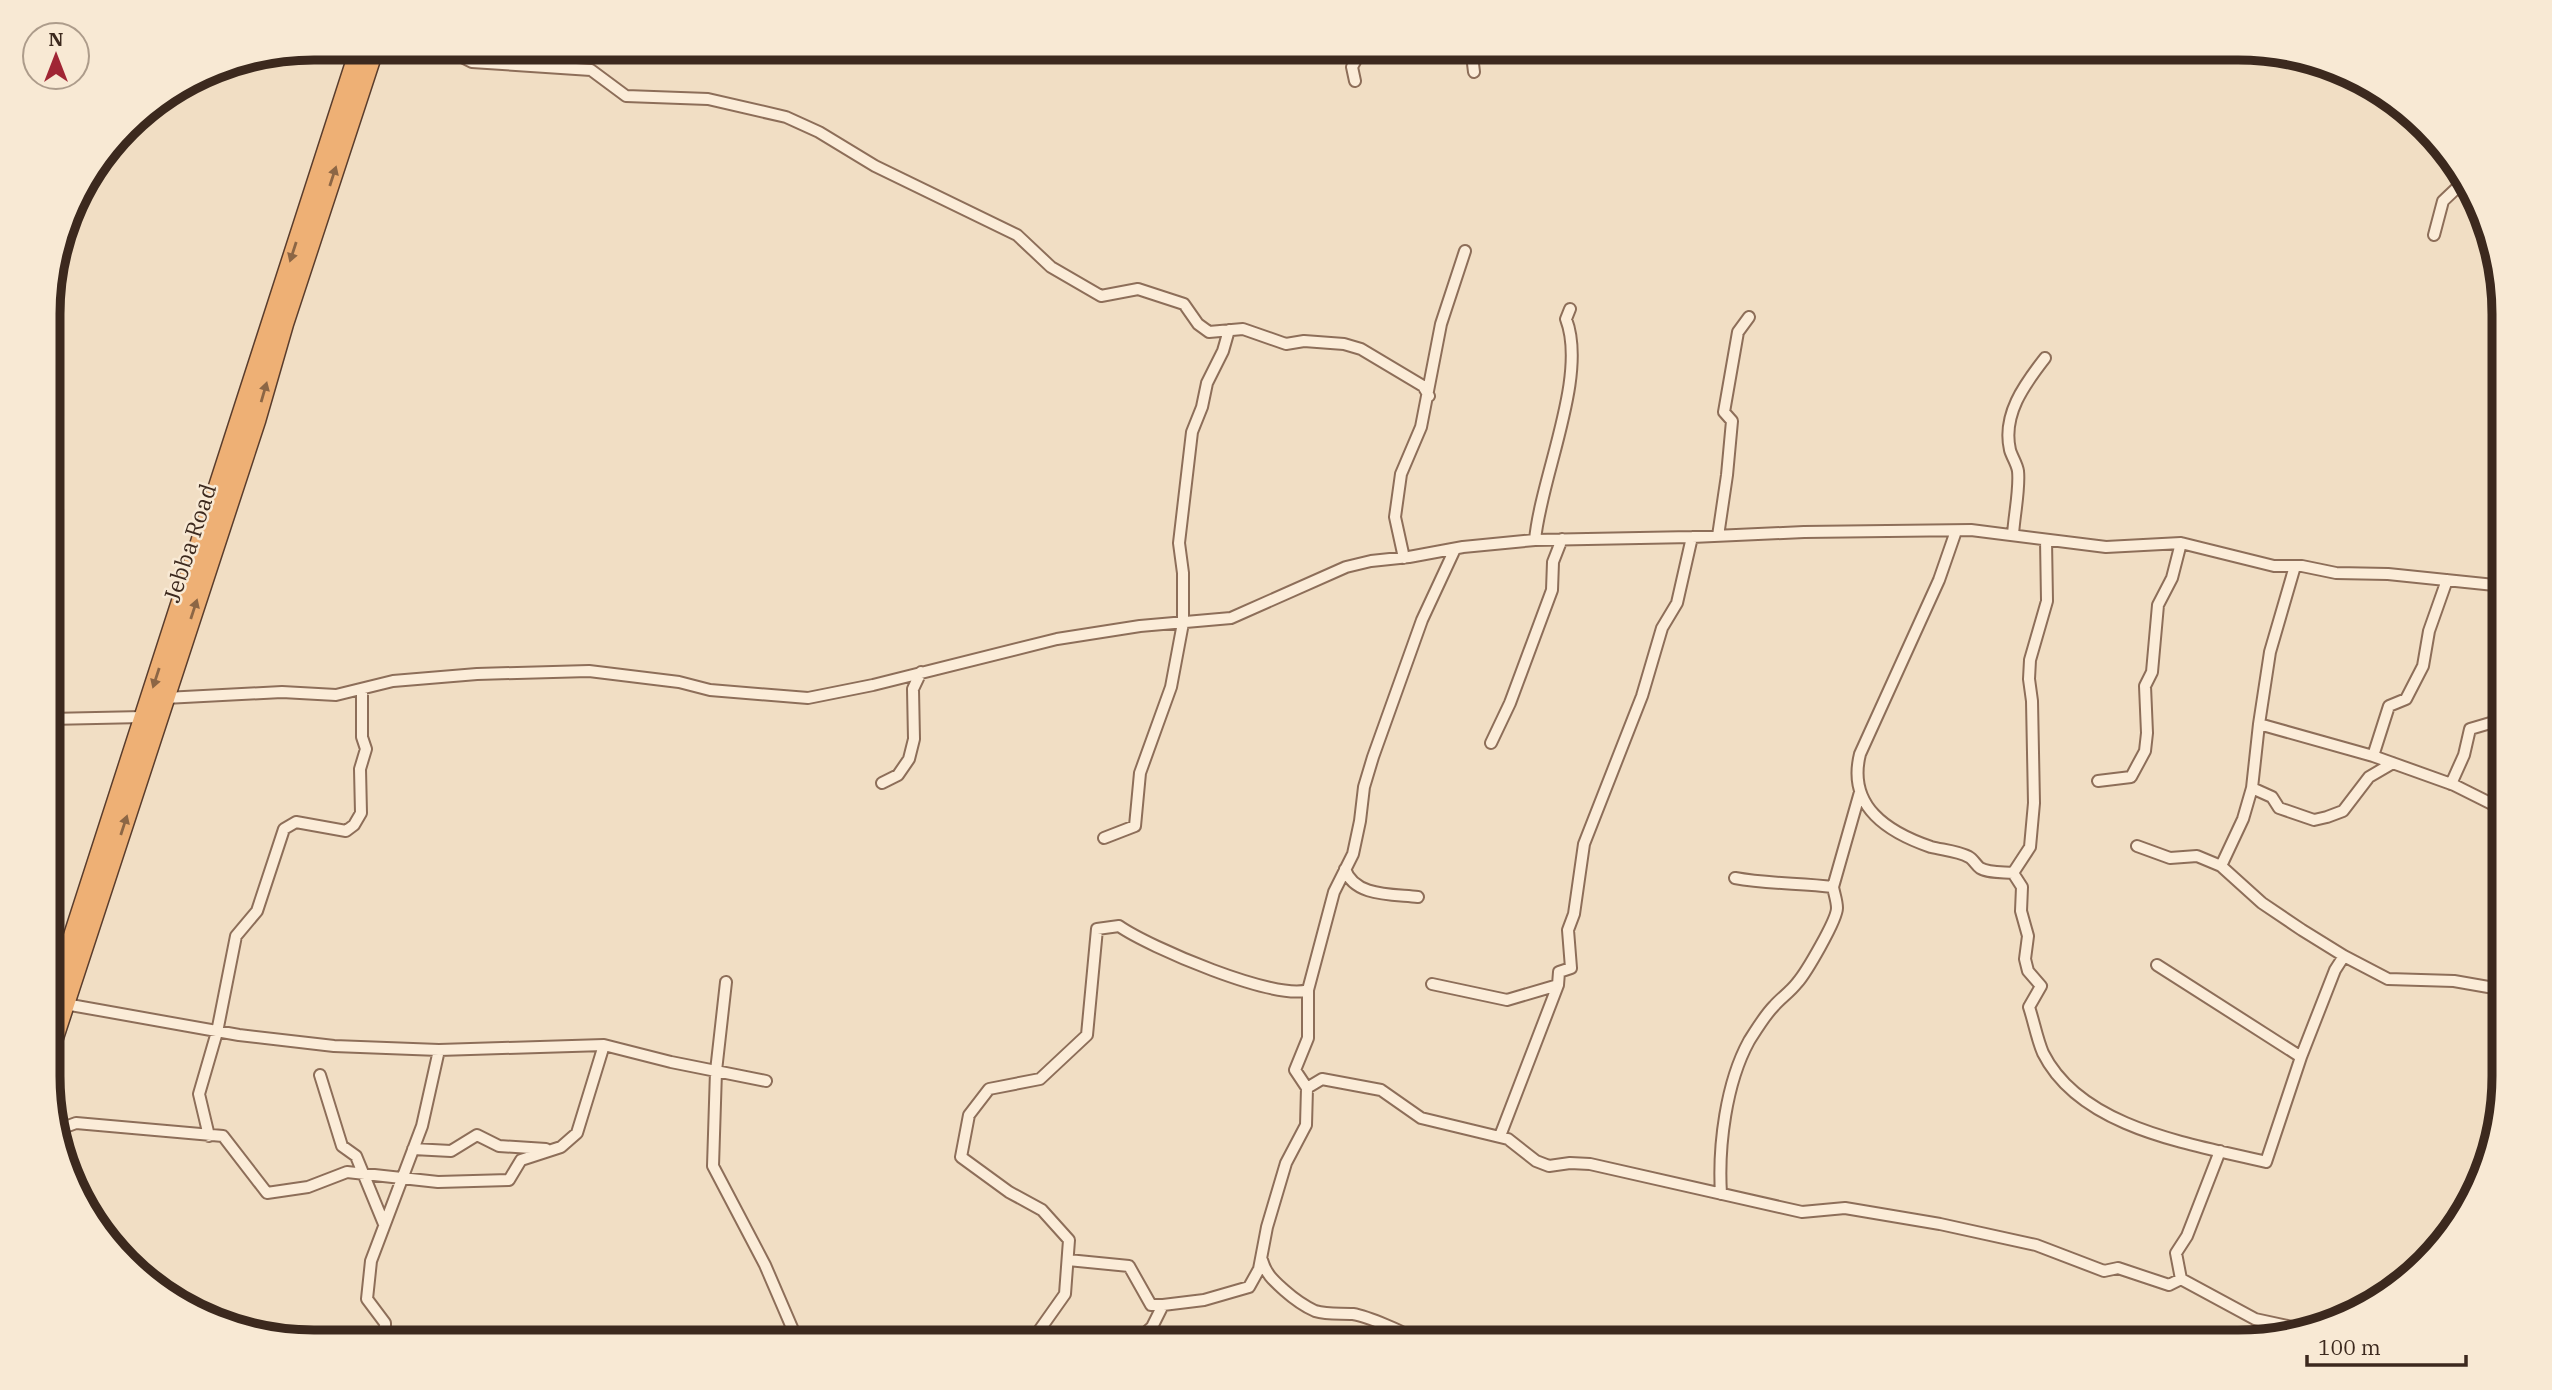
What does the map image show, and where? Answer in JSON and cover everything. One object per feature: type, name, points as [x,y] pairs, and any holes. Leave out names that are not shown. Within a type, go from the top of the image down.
[{"type":"highway","points":[[60,997],[143,717],[356,60]]},
{"type":"highway","name":"Jebba Road","points":[[60,998],[165,698],[371,60]]},
{"type":"street","points":[[468,60],[591,70],[626,96],[708,99],[786,117],[819,132],[876,166],[1017,235],[1051,267],[1101,296],[1138,289],[1184,303],[1198,324],[1209,332],[1243,329],[1286,344],[1304,341],[1344,344],[1361,349],[1423,386],[1429,397]]},
{"type":"street","points":[[1355,82],[1352,67],[1356,60]]},
{"type":"street","points":[[1473,60],[1474,72]]},
{"type":"street","points":[[2434,236],[2443,201],[2459,189]]},
{"type":"street","points":[[1404,558],[1395,517],[1401,474],[1421,427],[1429,397],[1441,324],[1465,251]]},
{"type":"street","points":[[1535,540],[1537,517],[1566,403],[1574,357],[1573,336],[1566,319],[1570,309]]},
{"type":"street","points":[[1718,536],[1732,421],[1724,412],[1738,332],[1749,317]]},
{"type":"street","points":[[1104,838],[1135,827],[1140,773],[1171,687],[1183,623],[1183,573],[1179,543],[1192,432],[1202,407],[1207,383],[1223,352],[1229,330]]},
{"type":"street","points":[[2012,535],[2018,471],[2010,450],[2008,430],[2011,413],[2029,377],[2045,358]]},
{"type":"street","points":[[1411,379],[1433,367]]},
{"type":"street","points":[[165,698],[282,692],[336,695],[393,681],[589,671],[679,682],[710,690],[808,698],[873,685],[1057,639],[1140,626],[1231,618],[1346,567],[1371,561],[1535,540],[1804,532],[1956,531],[2106,547],[2180,543],[2274,566],[2492,585]]},
{"type":"street","points":[[1956,531],[1939,580],[1860,754],[1856,773],[1860,792],[1871,812],[1883,823],[1930,846],[1969,857],[1981,870],[2012,873],[2022,887],[2021,911],[2028,936],[2025,959],[2028,971],[2041,986],[2029,1007],[2044,1054],[2077,1097],[2143,1131],[2266,1162],[2301,1057],[2334,970],[2344,956]]},
{"type":"street","points":[[1500,1136],[1558,985],[1559,972],[1571,968],[1568,930],[1574,914],[1584,844],[1642,696],[1662,628],[1677,603],[1692,537]]},
{"type":"street","points":[[1491,743],[1510,703],[1552,590],[1553,562],[1562,539]]},
{"type":"street","points":[[2012,873],[2030,847],[2034,803],[2032,701],[2029,679],[2030,660],[2047,601],[2046,540]]},
{"type":"street","points":[[2098,781],[2131,777],[2145,751],[2145,686],[2152,672],[2158,605],[2172,578],[2180,543]]},
{"type":"street","points":[[1068,1260],[1129,1266],[1151,1305],[1204,1300],[1249,1287],[1259,1269],[1267,1227],[1286,1163],[1306,1125],[1307,1088],[1295,1070],[1308,1038],[1308,990],[1334,891],[1353,854],[1364,788],[1373,757],[1422,620],[1455,549]]},
{"type":"street","points":[[2221,866],[2243,820],[2252,788],[2270,652],[2295,566]]},
{"type":"street","points":[[2373,756],[2389,706],[2406,699],[2423,666],[2429,631],[2447,580]]},
{"type":"street","points":[[882,783],[898,775],[909,759],[914,739],[913,689],[921,673]]},
{"type":"street","points":[[209,1136],[200,1094],[218,1032],[236,936],[257,911],[284,829],[296,822],[346,831],[354,825],[361,813],[360,769],[366,750],[362,737],[362,689]]},
{"type":"street","points":[[60,719],[143,717]]},
{"type":"street","points":[[2451,784],[2464,755],[2470,729],[2492,723]]},
{"type":"street","points":[[2259,724],[2373,756],[2451,784],[2492,804]]},
{"type":"street","points":[[2252,788],[2272,797],[2278,807],[2314,820],[2343,811],[2369,778],[2393,763]]},
{"type":"street","points":[[1721,1194],[1722,1142],[1727,1109],[1738,1069],[1749,1042],[1772,1008],[1799,982],[1836,917],[1837,905],[1833,887],[1860,792]]},
{"type":"street","points":[[2137,846],[2170,858],[2197,856],[2221,866],[2262,903],[2344,956],[2388,979],[2454,981],[2492,988]]},
{"type":"street","points":[[1345,869],[1348,879],[1365,890],[1418,897]]},
{"type":"street","points":[[1735,878],[1763,883],[1790,882],[1833,887]]},
{"type":"street","points":[[1040,1330],[1065,1294],[1069,1240],[1042,1210],[1009,1192],[961,1157],[969,1115],[989,1089],[1040,1079],[1087,1035],[1097,929],[1119,926],[1134,936],[1197,965],[1281,990],[1301,993],[1308,990]]},
{"type":"street","points":[[2157,965],[2301,1057]]},
{"type":"street","points":[[726,982],[716,1071],[713,1166],[765,1265],[793,1330]]},
{"type":"street","points":[[1432,984],[1507,1000],[1558,985]]},
{"type":"street","points":[[60,1007],[218,1032],[334,1045],[439,1050],[604,1045],[766,1081]]},
{"type":"street","points":[[64,1127],[76,1123],[223,1136],[267,1193],[308,1187],[347,1172],[438,1182],[509,1180],[521,1160],[561,1147],[577,1133],[604,1045]]},
{"type":"street","points":[[385,1330],[385,1323],[368,1299],[371,1261],[422,1126],[439,1050]]},
{"type":"street","points":[[320,1075],[342,1146],[356,1156],[384,1224]]},
{"type":"street","points":[[1307,1088],[1322,1079],[1381,1090],[1421,1118],[1500,1136],[1536,1161],[1549,1166],[1590,1164],[1802,1212],[1845,1209],[1940,1224],[2036,1245],[2104,1271],[2118,1268],[2169,1285],[2181,1279]]},
{"type":"street","points":[[413,1149],[451,1151],[477,1135],[499,1146],[554,1150]]},
{"type":"street","points":[[2181,1279],[2176,1253],[2187,1236],[2220,1151]]},
{"type":"street","points":[[1262,1257],[1265,1273],[1296,1300],[1314,1310],[1356,1314],[1386,1327],[1401,1330]]},
{"type":"street","points":[[2181,1279],[2255,1319],[2287,1326]]},
{"type":"street","points":[[1149,1330],[1163,1305]]}]
